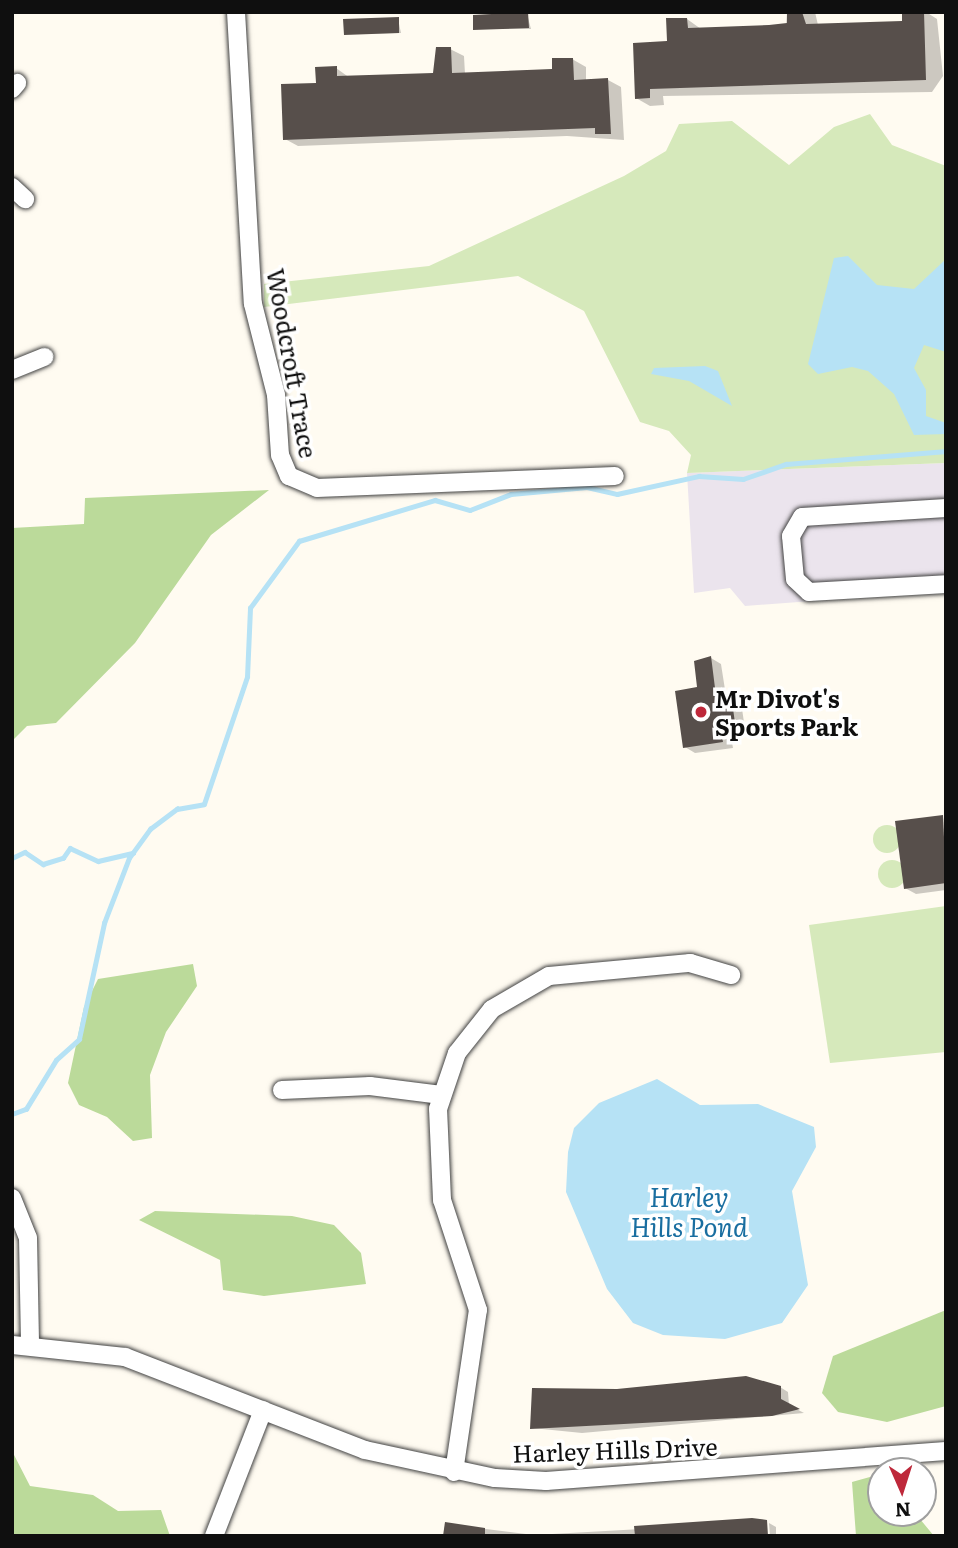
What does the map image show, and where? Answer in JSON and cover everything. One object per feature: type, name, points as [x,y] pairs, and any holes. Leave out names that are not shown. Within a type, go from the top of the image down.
[{"type":"street","name":"Woodcroft Trace","points":[[236,12],[254,304],[276,395],[282,463],[302,485],[615,476]]},
{"type":"street","points":[[12,370],[44,356]]},
{"type":"street","points":[[946,508],[802,517],[791,536],[795,579],[808,592],[946,584]]},
{"type":"street","points":[[454,1472],[478,1310],[443,1213],[441,1095],[473,1029],[533,983],[576,971],[690,963],[731,975]]},
{"type":"street","points":[[282,1090],[370,1086],[441,1095]]},
{"type":"street","points":[[12,1198],[28,1238],[21,1345]]},
{"type":"street","name":"Harley Hills Drive","points":[[21,1345],[125,1357],[365,1450],[454,1472],[547,1480],[946,1451]]},
{"type":"street","points":[[214,1536],[263,1410]]},
{"type":"shaded area","points":[[946,463],[946,591],[745,606],[730,588],[694,593],[687,473]]},
{"type":"green space","points":[[870,114],[892,145],[946,166],[946,463],[687,473],[691,455],[669,431],[640,422],[584,311],[518,276],[264,307],[264,284],[429,266],[624,176],[666,151],[679,124],[732,121],[789,165],[834,127]]},
{"type":"green space","points":[[269,490],[211,535],[135,643],[56,723],[27,726],[12,741],[12,528],[84,524],[85,498]]},
{"type":"green space","points":[[887,825],[897,829],[901,839],[897,849],[887,853],[877,849],[873,839],[877,829]]},
{"type":"green space","points":[[892,860],[902,864],[906,874],[902,884],[892,888],[882,884],[878,874],[882,864]]},
{"type":"green space","points":[[946,906],[946,1052],[830,1063],[809,925]]},
{"type":"green space","points":[[193,964],[197,986],[166,1032],[150,1075],[152,1138],[133,1141],[107,1117],[79,1105],[68,1083],[84,1007],[98,979]]},
{"type":"green space","points":[[155,1211],[292,1216],[334,1225],[361,1253],[366,1284],[264,1296],[223,1290],[220,1260],[139,1220]]},
{"type":"green space","points":[[946,1310],[946,1406],[887,1422],[838,1412],[822,1393],[833,1356]]},
{"type":"green space","points":[[12,1451],[30,1486],[93,1495],[118,1511],[161,1510],[170,1536],[12,1536]]},
{"type":"green space","points":[[867,1478],[867,1527],[927,1527],[934,1536],[856,1536],[852,1482]]},
{"type":"water","points":[[848,256],[877,285],[914,289],[946,259],[946,352],[924,345],[914,368],[926,390],[926,416],[946,423],[946,434],[914,435],[894,394],[868,371],[852,367],[818,374],[808,364],[834,258]]},
{"type":"water","points":[[705,366],[718,371],[732,406],[689,381],[651,374],[654,368]]},
{"type":"water","name":"Harley Hills Pond","points":[[657,1079],[700,1105],[758,1104],[814,1127],[816,1147],[792,1191],[808,1285],[782,1323],[725,1339],[663,1335],[633,1323],[607,1289],[566,1192],[568,1152],[574,1128],[599,1103]]},
{"type":"building","points":[[528,12],[529,28],[473,30],[473,15]]},
{"type":"building","points":[[787,12],[802,12],[806,24],[902,21],[902,12],[924,12],[926,80],[650,89],[650,98],[635,99],[633,43],[667,41],[666,18],[687,18],[688,28],[769,25],[787,23]]},
{"type":"building","points":[[399,17],[399,33],[344,35],[343,19]]},
{"type":"building","points":[[436,47],[451,47],[452,73],[552,69],[552,58],[573,58],[574,80],[608,78],[611,134],[595,134],[595,128],[283,140],[281,84],[316,83],[315,67],[337,66],[337,76],[433,73]]},
{"type":"building","points":[[711,656],[716,696],[731,694],[735,723],[720,726],[723,742],[683,748],[675,691],[697,687],[694,661]]},
{"type":"building","points":[[943,815],[946,883],[904,889],[895,821]]},
{"type":"building","points":[[746,1376],[781,1386],[781,1399],[800,1409],[772,1416],[530,1429],[532,1388],[617,1389]]},
{"type":"building","points":[[752,1518],[767,1520],[768,1536],[635,1536],[634,1526]]},
{"type":"building","points":[[445,1522],[485,1528],[485,1536],[443,1536]]},
{"type":"waterway","points":[[12,1114],[26,1109],[56,1060],[79,1039],[104,923],[129,858],[150,829],[177,809],[204,804],[247,677],[250,608],[299,541],[435,500],[470,510],[511,494],[587,487],[617,494],[699,476],[743,479],[786,464],[946,451]]},
{"type":"waterway","points":[[12,858],[25,852],[43,864],[63,858],[70,848],[98,861],[133,853]]},
{"type":"place","name":"Mr Divot's Sports Park","points":[[701,712]]}]
